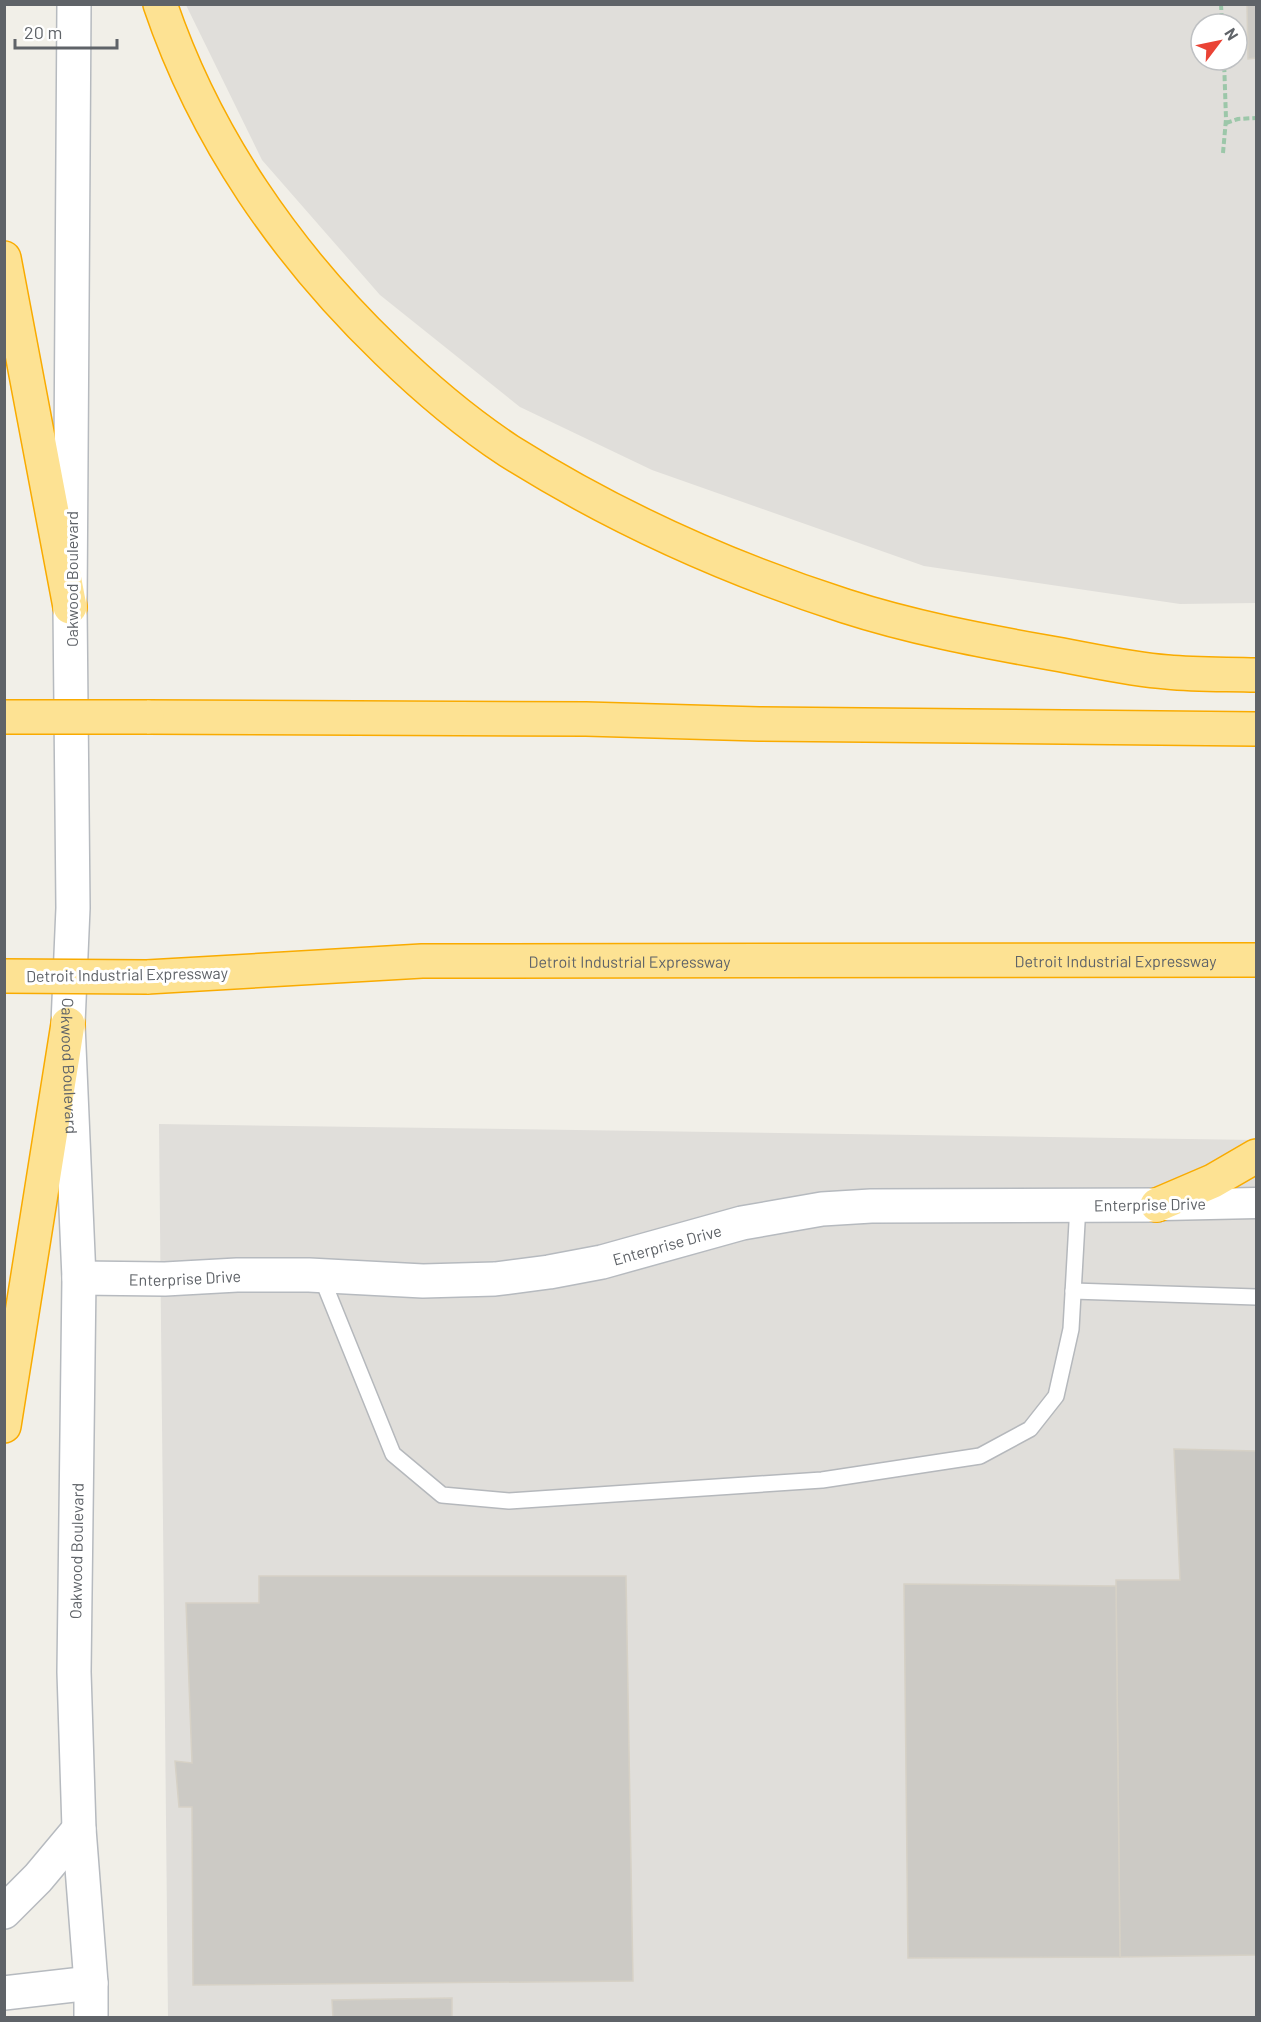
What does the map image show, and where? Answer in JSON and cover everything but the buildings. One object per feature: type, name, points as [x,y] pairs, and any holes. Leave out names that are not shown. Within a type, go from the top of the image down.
[{"type":"highway","points":[[160,4],[188,76],[214,128],[275,225],[310,270],[348,314],[416,380],[461,417],[508,450],[603,506],[668,538],[734,566],[847,607],[968,638],[1166,672],[1257,675]]},
{"type":"highway","points":[[4,258],[70,607]]},
{"type":"highway","points":[[4,717],[586,719],[759,724],[1257,729]]},
{"type":"highway","name":"Detroit Industrial Expressway","points":[[4,976],[147,977],[422,960],[1257,960]]},
{"type":"highway","points":[[4,1426],[68,1024]]},
{"type":"highway","points":[[1157,1205],[1213,1181],[1257,1156]]},
{"type":"main road","name":"Oakwood Boulevard","points":[[74,4],[70,607],[74,908],[68,1024],[79,1278],[74,1672],[79,1828],[91,1983],[91,2018]]},
{"type":"main road","name":"Enterprise Drive","points":[[79,1278],[165,1279],[237,1275],[423,1281],[495,1279],[602,1262],[742,1222],[822,1209],[870,1206],[1157,1205]]},
{"type":"main road","points":[[4,1912],[38,1878],[79,1828]]},
{"type":"main road","points":[[4,1994],[91,1983]]},
{"type":"street","name":"Enterprise Drive","points":[[1157,1205],[1257,1203]]},
{"type":"lane","points":[[321,1276],[393,1454],[442,1495],[509,1501],[822,1480],[980,1456],[1030,1429],[1056,1396],[1071,1329],[1078,1205]]},
{"type":"lane","points":[[1073,1290],[1257,1297]]},
{"type":"path","points":[[1223,153],[1226,123],[1224,72]]},
{"type":"path","points":[[1226,123],[1238,119],[1257,118]]},
{"type":"shaded area","points":[[186,5],[1256,5],[1256,603],[1180,604],[924,566],[652,470],[520,407],[380,295],[262,160]]},
{"type":"shaded area","points":[[159,1124],[1256,1140],[1256,2017],[168,2017]]}]
